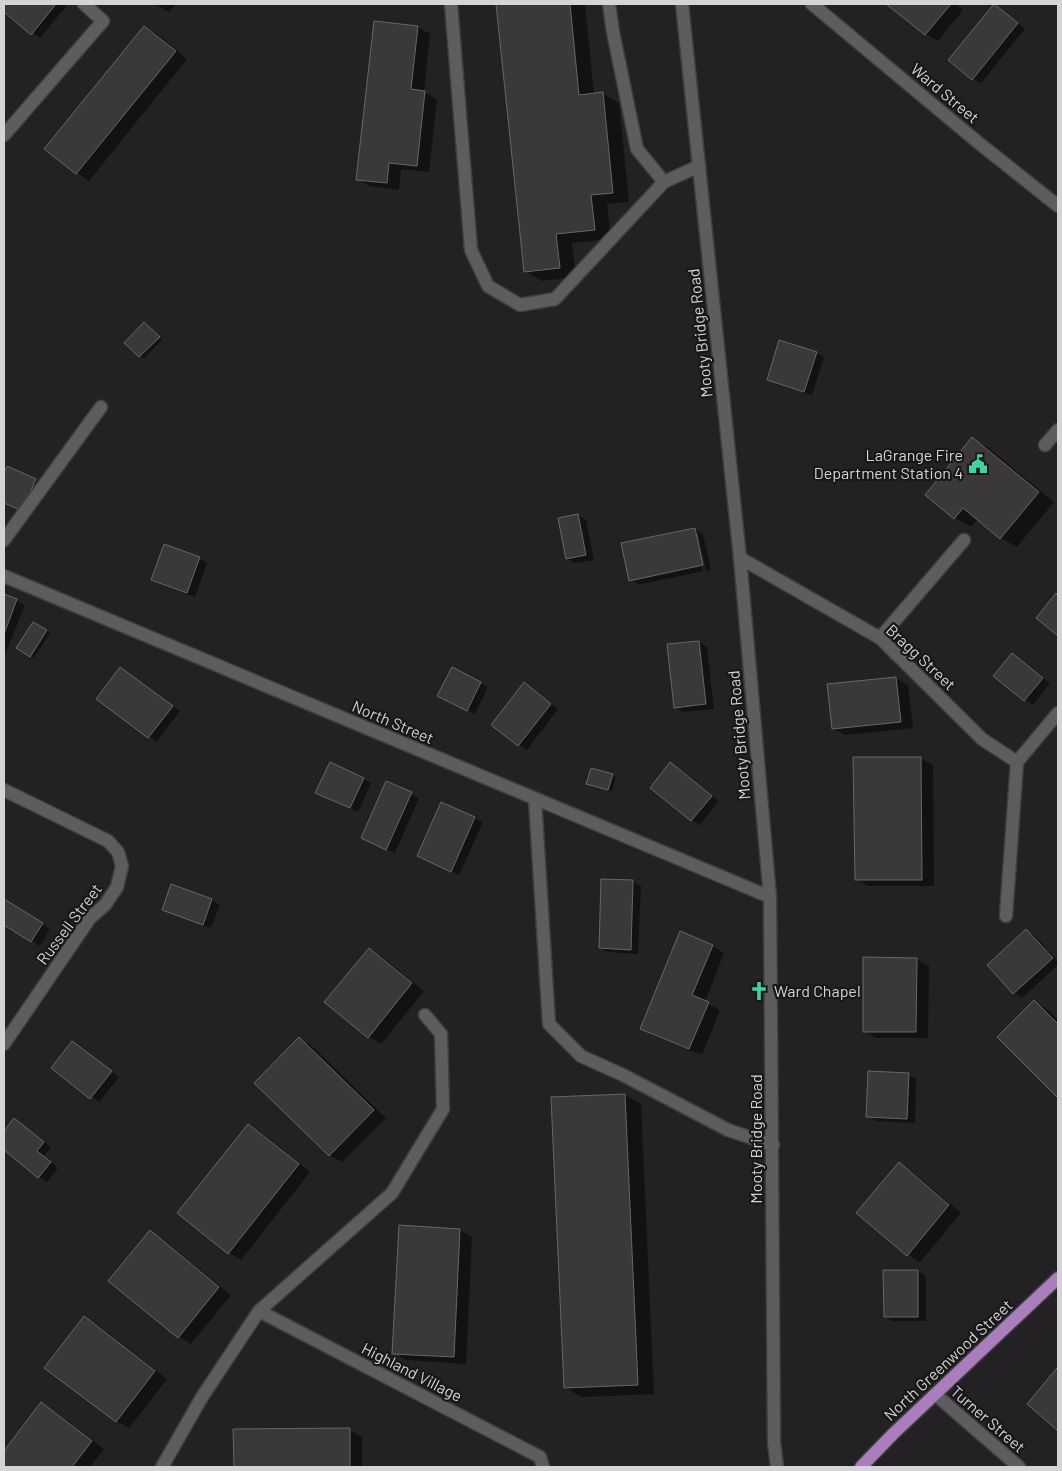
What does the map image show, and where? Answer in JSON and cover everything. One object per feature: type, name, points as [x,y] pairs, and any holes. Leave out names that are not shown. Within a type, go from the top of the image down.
[{"type":"main road","name":"North Greenwood Street","points":[[861,1467],[894,1433],[1058,1278]]},
{"type":"street","points":[[4,135],[103,21],[84,4]]},
{"type":"street","points":[[451,4],[471,250],[488,286],[520,305],[555,300],[664,182],[699,166]]},
{"type":"street","points":[[609,4],[637,149],[664,182]]},
{"type":"street","name":"Mooty Bridge Road","points":[[682,4],[740,558],[770,897],[774,1442],[777,1467]]},
{"type":"street","name":"Ward Street","points":[[812,4],[980,144],[1058,206]]},
{"type":"street","points":[[4,540],[101,407]]},
{"type":"street","points":[[1045,445],[1058,430]]},
{"type":"street","points":[[880,638],[964,540]]},
{"type":"street","name":"Bragg Street","points":[[740,558],[880,638],[982,739],[1018,762]]},
{"type":"street","name":"North Street","points":[[4,576],[770,897]]},
{"type":"street","points":[[1006,916],[1018,762],[1058,713]]},
{"type":"street","name":"Russell Street","points":[[4,790],[108,841],[118,852],[122,866],[117,887],[105,905],[90,918],[4,1044]]},
{"type":"street","points":[[535,799],[549,1024],[580,1056],[623,1075],[728,1130],[773,1145]]},
{"type":"street","points":[[162,1467],[202,1397],[259,1311],[392,1193],[442,1109],[441,1034],[425,1015]]},
{"type":"street","name":"Highland Village","points":[[259,1311],[540,1457],[543,1467]]},
{"type":"street","name":"Turner Street","points":[[936,1395],[1019,1467]]},
{"type":"building","points":[[4,4],[56,4],[31,35],[4,12]]},
{"type":"building","points":[[496,4],[570,4],[579,95],[603,92],[613,193],[591,195],[595,230],[556,234],[560,268],[524,272]]},
{"type":"building","points":[[886,4],[951,4],[925,35]]},
{"type":"building","points":[[994,4],[1018,23],[972,80],[948,60]]},
{"type":"building","points":[[374,21],[418,26],[411,89],[425,91],[417,166],[389,163],[387,183],[356,180]]},
{"type":"building","points":[[144,26],[176,51],[76,174],[44,149]]},
{"type":"building","points":[[144,322],[160,337],[139,357],[124,343]]},
{"type":"building","points":[[779,340],[817,352],[804,392],[767,380]]},
{"type":"building","name":"LaGrange Fire Department Station 4","points":[[972,437],[1039,492],[1000,539],[963,508],[954,519],[925,495]]},
{"type":"building","points":[[7,466],[36,479],[22,511],[4,503],[4,473]]},
{"type":"building","points":[[578,514],[586,555],[566,559],[558,518]]},
{"type":"building","points":[[695,528],[703,565],[629,581],[621,543]]},
{"type":"building","points":[[164,544],[200,557],[187,593],[151,580]]},
{"type":"building","points":[[1056,593],[1058,596],[1058,636],[1036,618]]},
{"type":"building","points":[[4,594],[17,599],[4,634]]},
{"type":"building","points":[[33,622],[47,630],[30,657],[16,648]]},
{"type":"building","points":[[699,641],[706,704],[674,708],[667,644]]},
{"type":"building","points":[[1012,653],[1043,678],[1024,701],[993,676]]},
{"type":"building","points":[[120,667],[173,706],[148,738],[96,699]]},
{"type":"building","points":[[452,667],[481,682],[467,711],[437,696]]},
{"type":"building","points":[[896,677],[901,722],[832,729],[827,684]]},
{"type":"building","points":[[524,682],[551,704],[518,746],[491,725]]},
{"type":"building","points":[[853,757],[921,757],[922,880],[855,880]]},
{"type":"building","points":[[330,762],[364,778],[350,808],[315,793]]},
{"type":"building","points":[[670,762],[712,796],[691,821],[650,788]]},
{"type":"building","points":[[591,768],[613,774],[608,790],[586,784]]},
{"type":"building","points":[[386,781],[412,792],[386,850],[361,838]]},
{"type":"building","points":[[441,802],[475,817],[451,872],[417,856]]},
{"type":"building","points":[[601,879],[633,880],[631,950],[599,948]]},
{"type":"building","points":[[171,884],[212,899],[203,925],[162,910]]},
{"type":"building","points":[[4,899],[43,923],[31,942],[4,925]]},
{"type":"building","points":[[1026,929],[1053,958],[1013,994],[987,965]]},
{"type":"building","points":[[680,931],[713,945],[692,995],[709,1002],[689,1049],[640,1029]]},
{"type":"building","points":[[369,948],[412,983],[368,1038],[324,1002]]},
{"type":"building","points":[[863,957],[917,958],[916,1032],[863,1032]]},
{"type":"building","points":[[1034,1000],[1058,1024],[1058,1098],[997,1037]]},
{"type":"building","points":[[299,1037],[374,1110],[329,1156],[254,1083]]},
{"type":"building","points":[[72,1041],[112,1071],[90,1099],[51,1068]]},
{"type":"building","points":[[868,1071],[909,1073],[907,1119],[866,1117]]},
{"type":"building","points":[[625,1094],[638,1385],[564,1388],[551,1097]]},
{"type":"building","points":[[14,1118],[44,1142],[37,1151],[51,1162],[38,1178],[4,1150],[4,1131]]},
{"type":"building","points":[[248,1124],[299,1164],[228,1254],[177,1213]]},
{"type":"building","points":[[899,1162],[949,1205],[907,1256],[856,1213]]},
{"type":"building","points":[[399,1225],[460,1229],[454,1357],[392,1354]]},
{"type":"building","points":[[150,1230],[219,1287],[178,1338],[108,1281]]},
{"type":"building","points":[[883,1270],[918,1270],[918,1317],[884,1317]]},
{"type":"building","points":[[84,1316],[155,1371],[116,1422],[44,1368]]},
{"type":"building","points":[[1058,1369],[1058,1431],[1027,1404]]},
{"type":"building","points":[[41,1402],[92,1441],[72,1467],[4,1467],[4,1451]]},
{"type":"building","points":[[350,1428],[350,1467],[234,1467],[233,1429]]},
{"type":"place","name":"LaGrange Fire Department Station 4","points":[[978,464]]},
{"type":"place","name":"Ward Chapel","points":[[759,991]]}]
